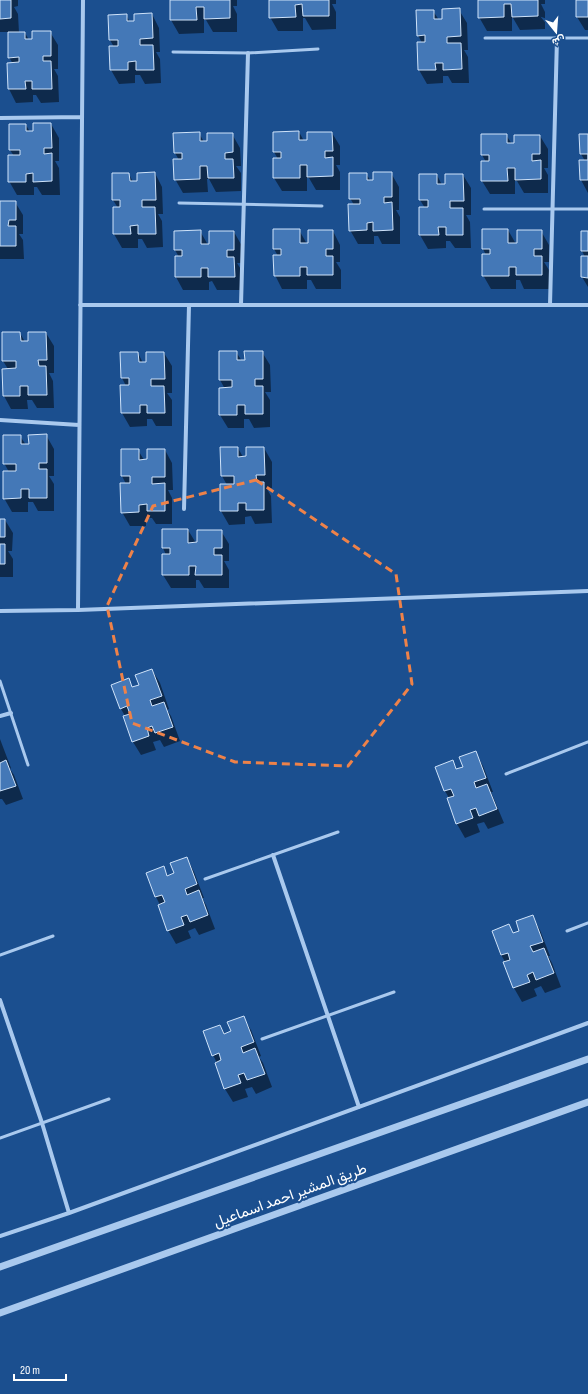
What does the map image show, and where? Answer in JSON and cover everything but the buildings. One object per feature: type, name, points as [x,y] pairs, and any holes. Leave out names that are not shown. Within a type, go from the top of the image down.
[{"type":"street","points":[[78,610],[82,0]]},
{"type":"street","points":[[550,305],[557,38]]},
{"type":"street","points":[[241,305],[248,53]]},
{"type":"street","points":[[0,118],[82,117]]},
{"type":"street","points":[[80,305],[588,305]]},
{"type":"street","points":[[184,509],[189,305]]},
{"type":"street","points":[[0,420],[79,425]]},
{"type":"street","points":[[0,611],[78,610],[588,591]]},
{"type":"street","points":[[0,716],[11,713]]},
{"type":"street","points":[[273,855],[359,1107]]},
{"type":"street","points":[[0,1000],[42,1123],[69,1213]]},
{"type":"street","points":[[0,1236],[69,1213],[588,1023]]},
{"type":"street","name":"طريق المشير احمد اسماعيل","points":[[0,1267],[588,1060]]},
{"type":"street","name":"طريق المشير احمد اسماعيل","points":[[0,1313],[588,1102]]},
{"type":"lane","points":[[485,38],[588,38]]},
{"type":"lane","points":[[173,52],[248,53],[318,49]]},
{"type":"lane","points":[[179,203],[322,206]]},
{"type":"lane","points":[[484,209],[588,209]]},
{"type":"lane","points":[[0,681],[28,765]]},
{"type":"lane","points":[[506,774],[588,742]]},
{"type":"lane","points":[[205,879],[338,832]]},
{"type":"lane","points":[[567,931],[588,923]]},
{"type":"lane","points":[[0,955],[53,936]]},
{"type":"lane","points":[[262,1039],[394,992]]},
{"type":"lane","points":[[0,1138],[109,1099]]},
{"type":"highlighted area","points":[[256,480],[396,574],[412,684],[348,766],[235,762],[132,723],[107,606],[153,506]]}]
